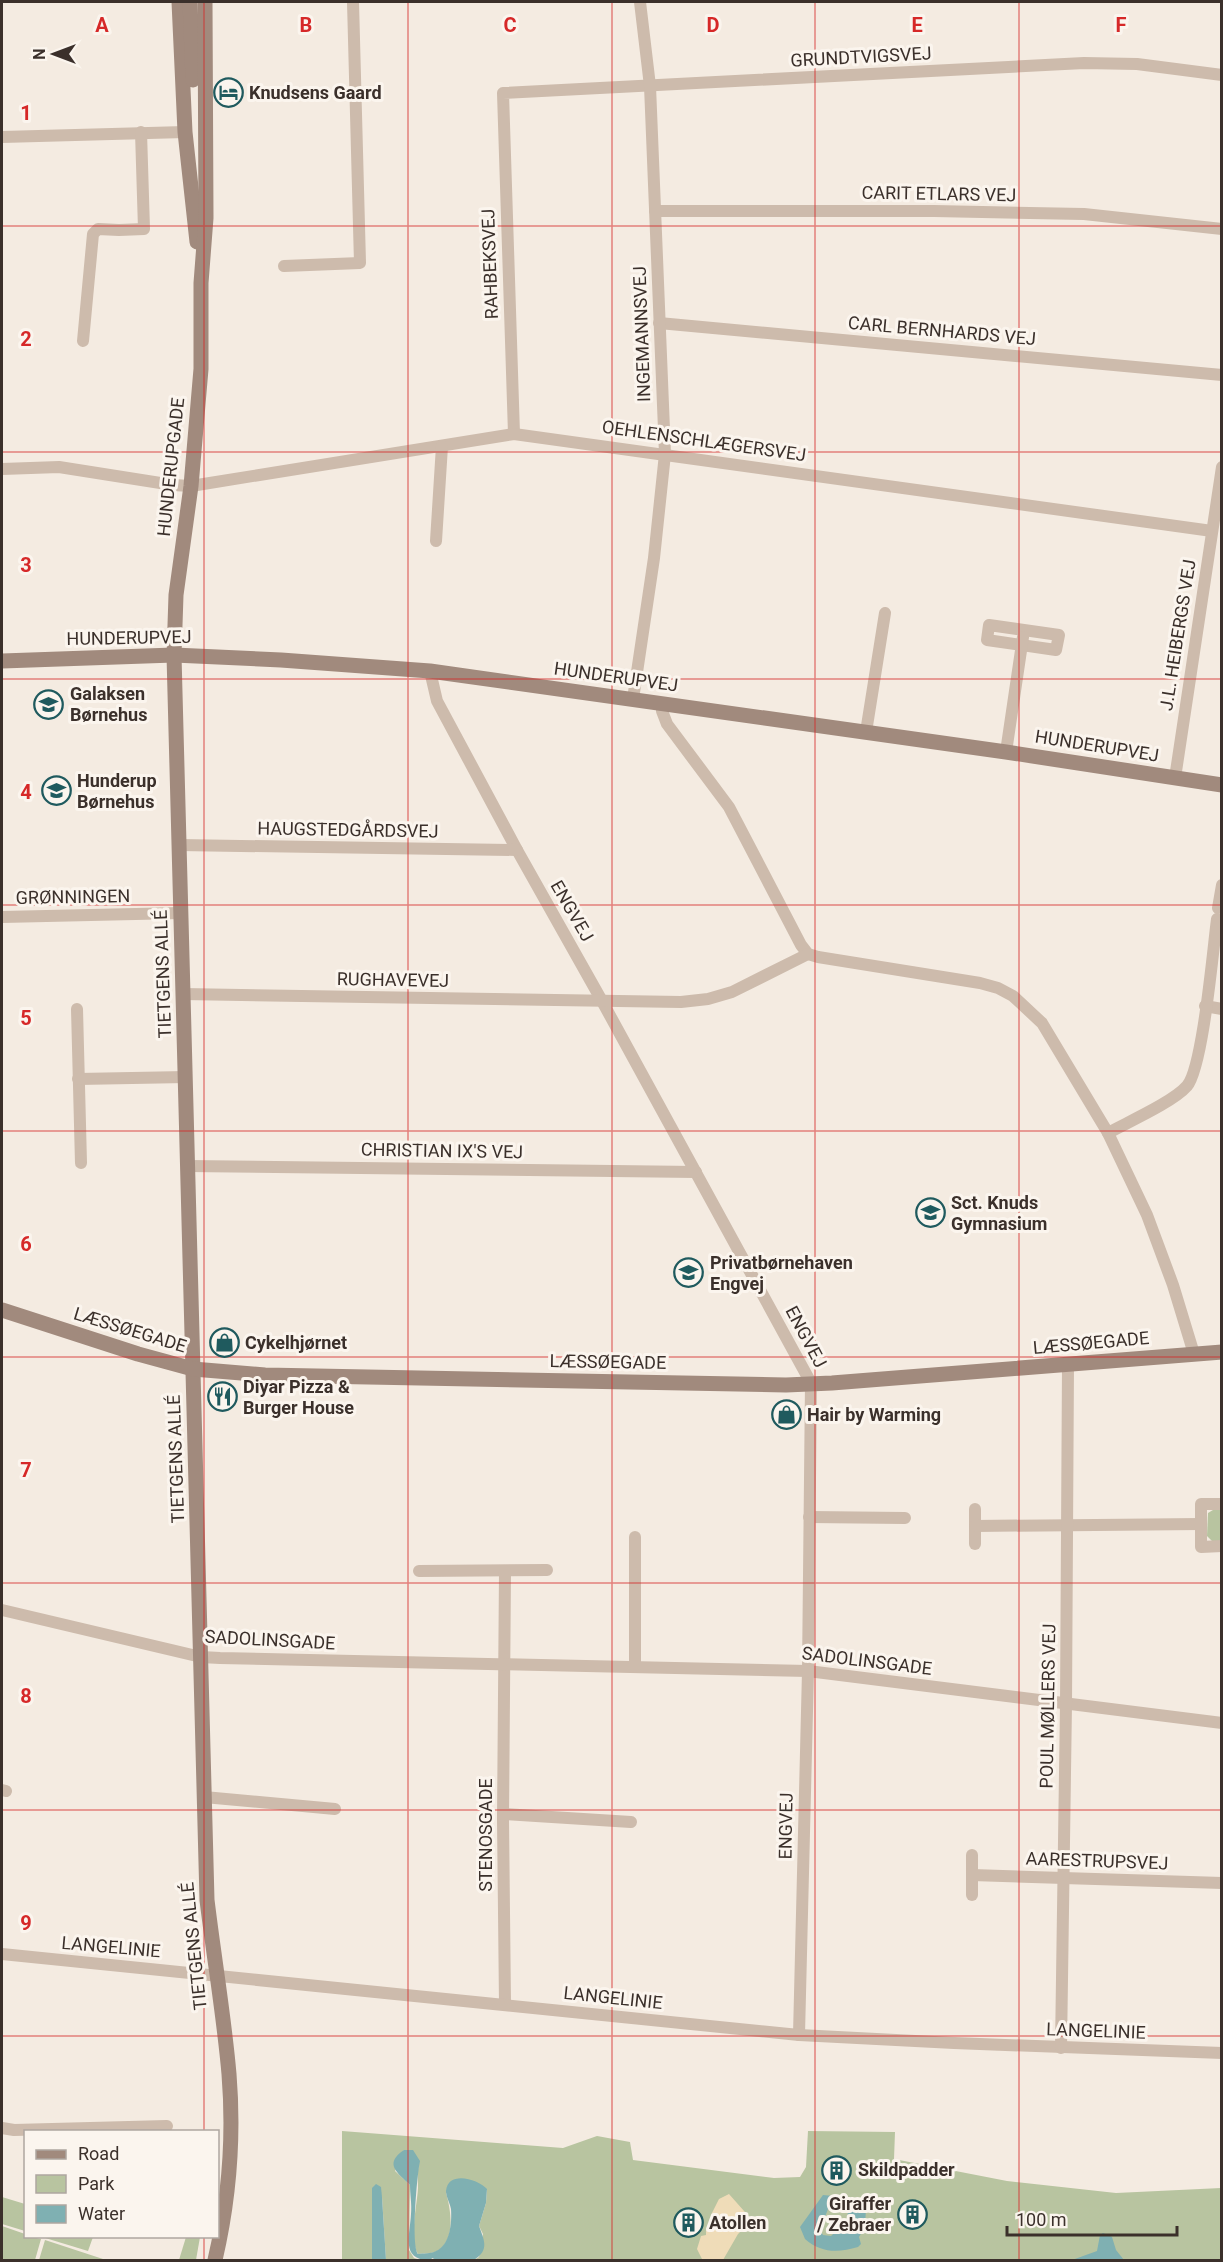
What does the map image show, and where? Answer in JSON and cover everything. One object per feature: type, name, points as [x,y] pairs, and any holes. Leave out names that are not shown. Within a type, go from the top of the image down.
[{"type":"main road","name":"HUNDERUPGADE","points":[[179,2],[185,132],[201,283]]},
{"type":"main road","points":[[190,2],[195,128],[205,143]]},
{"type":"main road","name":"HUNDERUPGADE","points":[[174,655],[176,595],[191,486],[201,369],[201,283],[206,218],[205,2]]},
{"type":"main road","name":"HUNDERUPVEJ","points":[[2,661],[174,655],[303,661],[430,671],[1006,752],[1221,785]]},
{"type":"main road","name":"TIETGENS ALLÉ","points":[[174,655],[207,1900],[229,2074],[230,2149],[223,2225],[215,2260]]},
{"type":"main road","name":"LÆSSØEGADE","points":[[2,1310],[138,1354],[193,1369],[265,1375],[811,1383],[1221,1352]]},
{"type":"street","points":[[284,266],[360,263],[353,2]]},
{"type":"street","name":"INGEMANNSVEJ","points":[[633,699],[654,558],[665,454],[650,86],[640,2]]},
{"type":"street","name":"GRUNDTVIGSVEJ","points":[[503,93],[1084,63],[1137,64],[1221,75]]},
{"type":"street","name":"RAHBEKSVEJ","points":[[503,93],[514,434]]},
{"type":"street","points":[[83,341],[93,234],[98,229],[144,229],[141,132]]},
{"type":"street","points":[[2,137],[185,132]]},
{"type":"street","name":"CARIT ETLARS VEJ","points":[[655,211],[934,211],[1084,214],[1221,229]]},
{"type":"street","name":"CARL BERNHARDS VEJ","points":[[659,322],[1221,375]]},
{"type":"street","name":"OEHLENSCHLÆGERSVEJ","points":[[5,469],[59,467],[191,486],[514,434],[1212,531]]},
{"type":"street","points":[[436,541],[442,446]]},
{"type":"street","name":"J.L. HEIBERGS VEJ","points":[[1175,778],[1212,531],[1219,499],[1221,467]]},
{"type":"street","points":[[866,732],[885,613]]},
{"type":"street","points":[[989,625],[1059,635],[1056,650],[1022,645],[987,640],[989,625]]},
{"type":"street","points":[[1006,752],[1024,630]]},
{"type":"street","name":"ENGVEJ","points":[[430,671],[437,701],[811,1383],[808,1671],[799,2035]]},
{"type":"street","points":[[663,703],[662,711],[667,724],[729,807],[801,945],[808,954],[980,982],[1013,996],[1042,1023],[1108,1133],[1147,1215],[1173,1285],[1194,1354]]},
{"type":"street","name":"HAUGSTEDGÅRDSVEJ","points":[[179,845],[517,850]]},
{"type":"street","points":[[1108,1133],[1172,1098],[1188,1085],[1194,1072],[1200,1045],[1221,885]]},
{"type":"street","name":"GRØNNINGEN","points":[[2,917],[180,913]]},
{"type":"street","name":"RUGHAVEVEJ","points":[[183,994],[681,1002],[708,999],[732,992],[808,954]]},
{"type":"street","points":[[1205,1006],[1221,1009]]},
{"type":"street","points":[[77,1009],[81,1163]]},
{"type":"street","points":[[78,1079],[186,1077]]},
{"type":"street","name":"CHRISTIAN IX'S VEJ","points":[[187,1166],[696,1172]]},
{"type":"street","name":"POUL MØLLERS VEJ","points":[[1060,2048],[1066,1704],[1068,1365]]},
{"type":"street","points":[[1221,1504],[1201,1504],[1202,1546],[1221,1546]]},
{"type":"street","points":[[975,1509],[975,1544]]},
{"type":"street","points":[[809,1517],[906,1518]]},
{"type":"street","points":[[975,1526],[1067,1527],[1201,1524]]},
{"type":"street","points":[[635,1537],[635,1667]]},
{"type":"street","points":[[419,1570],[547,1570]]},
{"type":"street","points":[[505,1570],[506,1666]]},
{"type":"street","name":"SADOLINSGADE","points":[[2,1610],[201,1657],[506,1666],[808,1671],[1221,1724]]},
{"type":"street","name":"STENOSGADE","points":[[506,1666],[503,1814],[506,2005]]},
{"type":"street","points":[[204,1797],[335,1809]]},
{"type":"street","points":[[503,1814],[631,1822]]},
{"type":"street","points":[[972,1856],[972,1895]]},
{"type":"street","name":"AARESTRUPSVEJ","points":[[972,1875],[1221,1883]]},
{"type":"street","name":"LANGELINIE","points":[[2,1954],[799,2035],[1221,2054]]},
{"type":"street","points":[[2,2128],[14,2130],[167,2126]]},
{"type":"green space","points":[[1221,1510],[1221,1541],[1212,1541],[1207,1536],[1208,1513]]},
{"type":"green space","points":[[342,2131],[563,2148],[597,2136],[630,2142],[633,2160],[774,2178],[800,2177],[806,2167],[808,2131],[895,2132],[894,2159],[1007,2181],[1116,2193],[1221,2188],[1221,2260],[474,2260],[479,2257],[483,2234],[479,2226],[486,2203],[487,2190],[446,2193],[450,2216],[450,2233],[447,2240],[437,2251],[418,2254],[415,2248],[414,2231],[419,2164],[404,2150],[395,2171],[410,2185],[409,2250],[414,2258],[420,2260],[386,2260],[382,2197],[372,2188],[372,2260],[342,2260]]},
{"type":"green space","points":[[2,2197],[24,2204],[24,2231],[2,2224]]},
{"type":"green space","points":[[2,2226],[24,2234],[24,2238],[41,2239],[35,2260],[2,2260]]},
{"type":"green space","points":[[45,2238],[93,2238],[88,2251]]},
{"type":"green space","points":[[186,2238],[200,2238],[196,2260],[179,2260]]},
{"type":"green space","points":[[45,2240],[103,2259],[108,2260],[39,2260]]},
{"type":"sand","points":[[729,2194],[752,2220],[738,2234],[723,2260],[702,2259],[697,2249],[701,2236],[706,2235],[706,2229],[714,2219],[711,2215],[719,2199]]},
{"type":"water","points":[[404,2150],[413,2150],[420,2161],[415,2224],[418,2254],[436,2251],[447,2239],[451,2209],[446,2191],[452,2180],[464,2178],[477,2182],[487,2189],[486,2203],[479,2226],[484,2240],[484,2249],[474,2260],[421,2259],[411,2251],[409,2245],[410,2185],[397,2172],[394,2164],[394,2160]]},
{"type":"water","points":[[376,2184],[381,2187],[386,2260],[372,2260],[372,2188]]},
{"type":"water","points":[[823,2195],[855,2198],[860,2208],[866,2208],[865,2227],[859,2237],[861,2244],[858,2247],[837,2251],[817,2247],[805,2239],[800,2227]],"holes":[[[842,2207],[848,2211],[847,2221],[831,2236],[823,2235],[820,2230],[828,2209]]]},
{"type":"water","points":[[1103,2233],[1112,2237],[1116,2250],[1124,2260],[1072,2260],[1097,2251],[1100,2235]]},
{"type":"place","name":"Knudsens Gaard","points":[[228,93]]},
{"type":"place","name":"Galaksen Børnehus","points":[[49,704]]},
{"type":"place","name":"Hunderup Børnehus","points":[[56,791]]},
{"type":"place","name":"Sct. Knuds Gymnasium","points":[[930,1213]]},
{"type":"place","name":"Privatbørnehaven Engvej","points":[[689,1273]]},
{"type":"place","name":"Cykelhjørnet","points":[[224,1343]]},
{"type":"place","name":"Diyar Pizza & Burger House","points":[[222,1397]]},
{"type":"place","name":"Hair by Warming","points":[[786,1415]]},
{"type":"place","name":"Skildpadder","points":[[837,2170]]},
{"type":"place","name":"Giraffer / Zebraer","points":[[912,2214]]},
{"type":"place","name":"Atollen","points":[[688,2223]]}]
